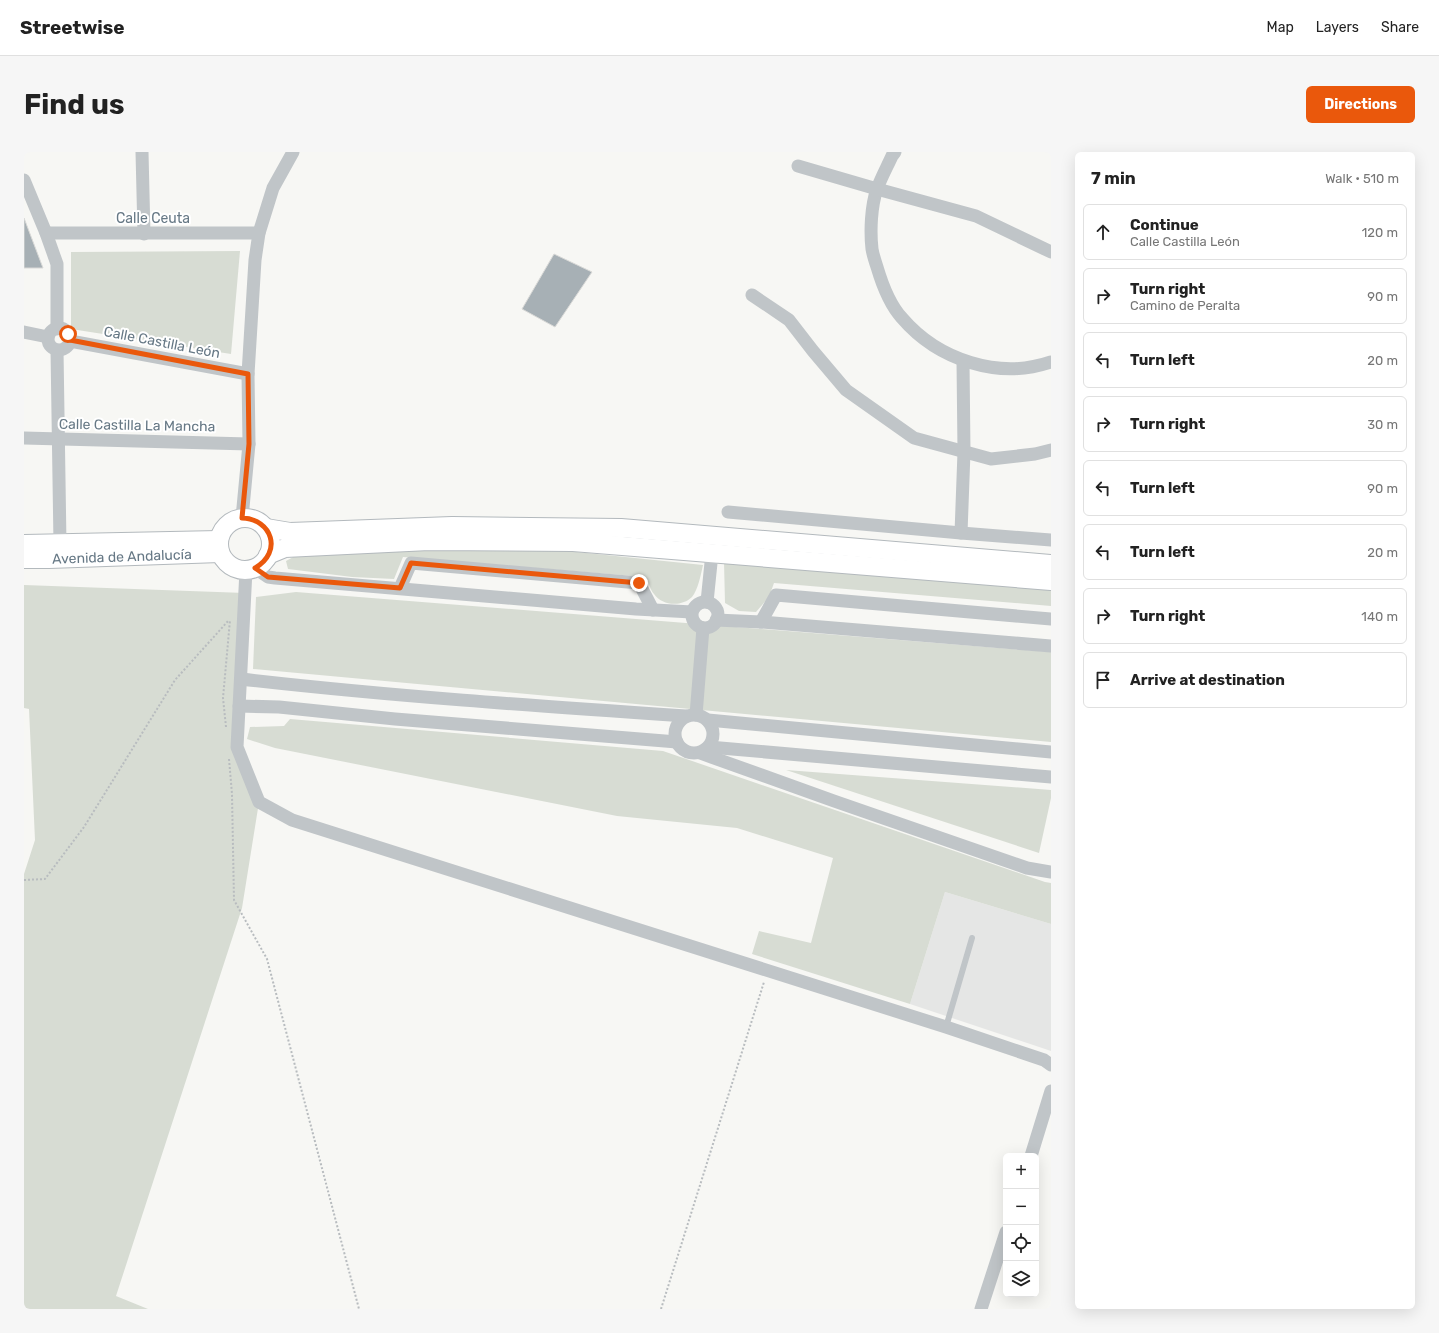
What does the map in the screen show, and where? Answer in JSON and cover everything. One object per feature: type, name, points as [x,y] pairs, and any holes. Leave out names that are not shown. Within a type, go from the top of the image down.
[{"type":"street","points":[[142,152],[144,234]]},
{"type":"street","points":[[242,518],[249,444],[248,374],[255,260],[259,233],[273,188],[293,152]]},
{"type":"street","points":[[895,152],[876,189],[872,212],[872,250],[882,286],[902,318],[929,344],[963,361],[1000,369],[1038,366],[1051,362]]},
{"type":"street","points":[[798,166],[976,216],[1051,252]]},
{"type":"street","points":[[24,180],[57,264],[53,333],[50,345],[57,350],[64,349],[67,347],[70,340],[70,337],[65,331],[53,333],[24,332]]},
{"type":"street","name":"Calle Ceuta","points":[[46,233],[259,233]]},
{"type":"street","points":[[752,295],[789,320],[846,390],[914,438],[991,459],[1035,454],[1051,450]]},
{"type":"street","name":"Calle Castilla León","points":[[70,340],[248,374]]},
{"type":"street","points":[[57,350],[60,544]]},
{"type":"street","points":[[961,533],[964,452],[963,361]]},
{"type":"street","name":"Calle Castilla La Mancha","points":[[24,438],[249,444]]},
{"type":"street","points":[[728,512],[1051,540]]},
{"type":"street","points":[[251,569],[265,561],[268,556],[271,541],[266,528],[259,522],[250,518],[233,520],[226,525],[221,532],[219,547],[224,561],[238,569],[251,569],[268,577],[505,598],[692,612]]},
{"type":"street","points":[[266,528],[290,532],[452,526],[621,528],[1051,564]]},
{"type":"street","points":[[268,556],[285,548],[429,541],[573,542],[1051,581]]},
{"type":"street","name":"Avenida de Andalucía","points":[[24,544],[219,547]]},
{"type":"street","name":"Avenida de Andalucía","points":[[24,559],[49,559],[219,547]]},
{"type":"street","points":[[707,602],[712,553]]},
{"type":"street","points":[[400,588],[411,563],[639,583],[653,610]]},
{"type":"street","points":[[251,569],[241,679],[237,747],[259,802],[292,820],[946,1027],[1044,1060],[1051,1065]]},
{"type":"street","points":[[761,622],[776,595],[1051,619]]},
{"type":"street","points":[[707,602],[714,607],[717,612],[716,620],[712,626],[703,628],[694,623],[692,612],[698,604],[707,602]]},
{"type":"street","points":[[716,620],[761,622],[1051,646]]},
{"type":"street","points":[[691,716],[703,628]]},
{"type":"street","points":[[241,679],[496,703],[702,716],[708,720],[1051,752]]},
{"type":"street","points":[[240,706],[279,707],[395,719],[676,742]]},
{"type":"street","points":[[691,716],[678,723],[675,729],[675,736],[676,742],[680,748],[693,754],[704,750],[1051,777]]},
{"type":"street","points":[[704,750],[714,737],[713,730],[708,720]]},
{"type":"street","points":[[704,750],[834,801],[1020,866],[1051,872]]},
{"type":"street","points":[[1032,1153],[1051,1091]]},
{"type":"street","points":[[981,1309],[1003,1241]]},
{"type":"lane","points":[[946,1027],[972,938]]},
{"type":"path","points":[[24,880],[45,879],[84,827],[174,680],[230,620],[223,698],[226,728]]},
{"type":"path","points":[[228,757],[232,794],[234,900],[267,959],[359,1309]]},
{"type":"path","points":[[661,1309],[767,971]]},
{"type":"shaded area","points":[[240,251],[231,354],[71,329],[71,252]]},
{"type":"shaded area","points":[[418,549],[557,550],[703,565],[698,586],[692,597],[678,604],[672,604],[658,598],[651,590],[646,577],[403,557],[394,579],[352,577],[288,569],[286,561],[297,555]]},
{"type":"shaded area","points":[[724,562],[1051,588],[1051,606],[774,583],[769,597],[756,612],[739,611],[725,603]]},
{"type":"shaded area","points":[[24,585],[245,593],[237,747],[259,802],[242,908],[116,1296],[148,1309],[24,1309],[24,874],[35,840],[29,709],[24,708]]},
{"type":"shaded area","points":[[296,592],[1051,652],[1051,742],[253,669],[256,597]]},
{"type":"shaded area","points":[[290,719],[663,751],[1051,883],[1051,924],[945,892],[910,1004],[752,954],[759,931],[811,943],[833,858],[737,828],[617,816],[275,748],[247,739],[250,727],[284,726]]},
{"type":"shaded area","points":[[786,770],[1051,790],[1051,798],[1039,853]]},
{"type":"shaded area","points":[[945,892],[1051,924],[1051,1051],[910,1004]]},
{"type":"building","points":[[24,218],[43,268],[24,268]]},
{"type":"building","points":[[554,254],[592,272],[555,327],[522,309]]},
{"type":"route","points":[[68,334],[70,340],[248,374],[249,444],[242,518],[250,518],[259,522],[266,528],[269,534],[271,548],[268,556],[265,561],[255,568],[268,577],[400,588],[411,563],[639,583]]}]
